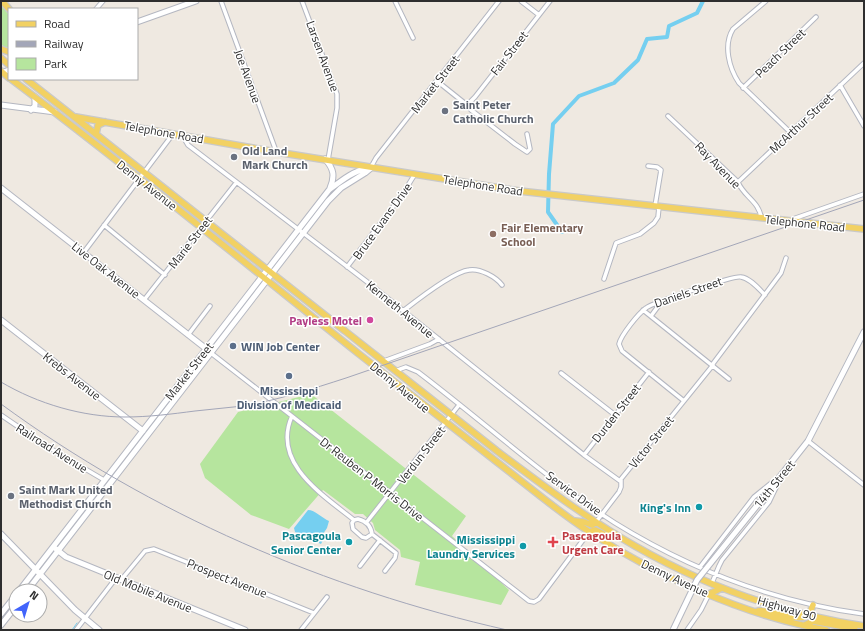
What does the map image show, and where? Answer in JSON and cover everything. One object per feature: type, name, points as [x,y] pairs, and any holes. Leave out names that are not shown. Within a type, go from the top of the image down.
[{"type":"main road","points":[[138,22],[196,1]]},
{"type":"main road","name":"Denny Avenue","points":[[13,80],[446,422],[589,532],[650,567],[709,594],[756,611],[826,630]]},
{"type":"main road","name":"Denny Avenue","points":[[27,80],[451,416],[545,487],[615,534],[660,559],[712,583]]},
{"type":"main road","points":[[31,110],[35,106],[35,97]]},
{"type":"main road","points":[[1,105],[55,112]]},
{"type":"main road","name":"Telephone Road","points":[[74,117],[519,191],[864,229]]},
{"type":"main road","points":[[96,134],[98,125],[105,122]]},
{"type":"main road","points":[[326,159],[333,170],[332,182],[329,190]]},
{"type":"main road","name":"Market Street","points":[[33,583],[211,353],[298,230],[329,190],[353,173],[361,169],[371,167]]},
{"type":"main road","name":"Market Street","points":[[270,271],[336,192],[365,173],[371,167]]},
{"type":"main road","name":"Live Oak Avenue","points":[[1,188],[211,353]]},
{"type":"main road","name":"Market Street","points":[[25,583],[206,349],[265,278]]},
{"type":"main road","name":"Krebs Avenue","points":[[1,320],[143,431]]},
{"type":"main road","name":"14th Street","points":[[673,630],[697,580],[808,441],[864,332]]},
{"type":"main road","points":[[574,521],[592,525],[596,522]]},
{"type":"main road","points":[[589,532],[595,530],[605,535],[615,534]]},
{"type":"main road","points":[[1,534],[85,619],[99,630]]},
{"type":"main road","points":[[54,546],[58,552]]},
{"type":"main road","name":"Old Mobile Avenue","points":[[58,552],[118,579],[246,630]]},
{"type":"main road","points":[[700,590],[712,583]]},
{"type":"main road","name":"Highway 90","points":[[712,583],[771,605],[809,615],[862,625]]},
{"type":"main road","points":[[709,594],[722,588]]},
{"type":"main road","points":[[1,614],[8,605]]},
{"type":"main road","points":[[756,611],[765,610],[802,618],[809,615],[813,605]]},
{"type":"main road","points":[[1,625],[8,616]]},
{"type":"main road","points":[[805,625],[814,621],[846,627],[862,625]]},
{"type":"street","name":"Joe Avenue","points":[[221,1],[276,150]]},
{"type":"street","name":"Larsen Avenue","points":[[302,1],[337,94],[337,108],[326,159]]},
{"type":"street","points":[[395,1],[413,38]]},
{"type":"street","name":"Market Street","points":[[371,167],[376,158],[499,1]]},
{"type":"street","points":[[521,1],[539,15]]},
{"type":"street","name":"Fair Street","points":[[467,105],[476,96],[550,1]]},
{"type":"street","points":[[766,1],[733,29],[728,39],[728,49],[733,74],[743,88],[791,133]]},
{"type":"street","name":"Peach Street","points":[[743,88],[816,17]]},
{"type":"street","name":"McArthur Street","points":[[738,182],[864,63]]},
{"type":"street","points":[[437,81],[496,130],[527,152],[530,149],[527,134]]},
{"type":"street","points":[[840,85],[864,126]]},
{"type":"street","name":"Ray Avenue","points":[[668,116],[738,182],[741,189],[759,208],[761,218]]},
{"type":"street","points":[[84,252],[173,134]]},
{"type":"street","name":"Kenneth Avenue","points":[[182,135],[188,145],[236,183],[347,267],[620,481]]},
{"type":"street","points":[[604,279],[616,243],[640,234],[654,224],[658,217],[657,207],[660,170],[657,167],[648,166]]},
{"type":"street","name":"Bruce Evans Drive","points":[[347,267],[402,195],[415,174]]},
{"type":"street","name":"Marie Street","points":[[144,300],[236,183]]},
{"type":"street","points":[[789,221],[864,194]]},
{"type":"street","points":[[104,225],[164,275]]},
{"type":"street","name":"Victor Street","points":[[596,522],[618,492],[621,487],[620,481],[628,470],[712,365],[781,273],[786,258]]},
{"type":"street","points":[[403,311],[433,289],[467,270],[479,271],[494,278],[502,285]]},
{"type":"street","name":"Daniels Street","points":[[648,372],[622,351],[619,344],[620,340],[647,306],[740,276],[765,295]]},
{"type":"street","points":[[651,316],[662,301]]},
{"type":"street","points":[[188,335],[210,306]]},
{"type":"street","points":[[643,310],[729,379]]},
{"type":"street","points":[[384,362],[439,339]]},
{"type":"street","name":"Dr Reuben P Morris Drive","points":[[211,353],[527,599],[534,602],[539,599],[589,532]]},
{"type":"street","name":"Service Drive","points":[[395,371],[406,367],[414,369],[552,478],[602,514],[659,547],[716,574],[762,592],[813,605],[864,614]]},
{"type":"street","points":[[648,372],[684,401]]},
{"type":"street","name":"Durden Street","points":[[584,454],[648,372]]},
{"type":"street","points":[[561,373],[614,415]]},
{"type":"street","name":"Verdun Street","points":[[366,523],[459,405]]},
{"type":"street","name":"Railroad Avenue","points":[[1,415],[48,447],[104,480]]},
{"type":"street","points":[[292,416],[287,427],[289,448],[298,469],[314,488],[354,520],[363,520],[371,529],[372,534],[396,553],[395,558],[385,571]]},
{"type":"street","points":[[808,441],[864,485]]},
{"type":"street","points":[[700,566],[754,497],[782,474]]},
{"type":"street","points":[[712,583],[722,560],[769,502],[782,474]]},
{"type":"street","points":[[354,520],[352,526],[357,533],[366,538],[372,534]]},
{"type":"street","points":[[360,566],[380,540]]},
{"type":"street","name":"Prospect Avenue","points":[[118,579],[145,551],[151,549],[163,552],[314,613]]},
{"type":"street","points":[[76,630],[118,579]]},
{"type":"street","points":[[687,630],[701,610],[709,594]]},
{"type":"street","points":[[301,630],[326,597]]},
{"type":"green space","points":[[1,5],[8,14],[8,47],[4,47],[1,44]]},
{"type":"green space","points":[[311,394],[466,516],[452,536],[509,590],[501,605],[415,585],[420,562],[401,557],[400,550],[375,530],[373,523],[363,514],[355,514],[323,490],[289,529],[251,515],[205,478],[200,464],[238,412]]},
{"type":"water","points":[[308,510],[313,511],[329,521],[323,534],[321,544],[295,532],[294,528]]},
{"type":"waterway","points":[[562,232],[548,212],[553,124],[579,96],[614,83],[638,60],[647,39],[667,37],[669,26],[697,13],[703,1]]},
{"type":"waterway","points":[[72,630],[77,623]]},
{"type":"railway","points":[[1,382],[45,403],[93,415],[125,417],[152,416],[256,404],[295,394],[346,378],[864,200]]},
{"type":"railway","points":[[1,404],[58,444],[118,480],[179,513],[242,543],[373,593],[439,613],[507,630]]},
{"type":"place","name":"Saint Peter Catholic Church","points":[[445,111]]},
{"type":"place","name":"Old Land Mark Church","points":[[234,157]]},
{"type":"place","name":"Fair Elementary School","points":[[493,234]]},
{"type":"place","name":"Payless Motel","points":[[370,320]]},
{"type":"place","name":"WIN Job Center","points":[[233,346]]},
{"type":"place","name":"Mississippi Division of Medicaid","points":[[289,376]]},
{"type":"place","name":"Saint Mark United Methodist Church","points":[[11,496]]},
{"type":"place","name":"King's Inn","points":[[699,507]]},
{"type":"place","name":"Pascagoula Senior Center","points":[[349,542]]},
{"type":"place","name":"Pascagoula Urgent Care","points":[[553,542]]},
{"type":"place","name":"Mississippi Laundry Services","points":[[523,546]]}]
